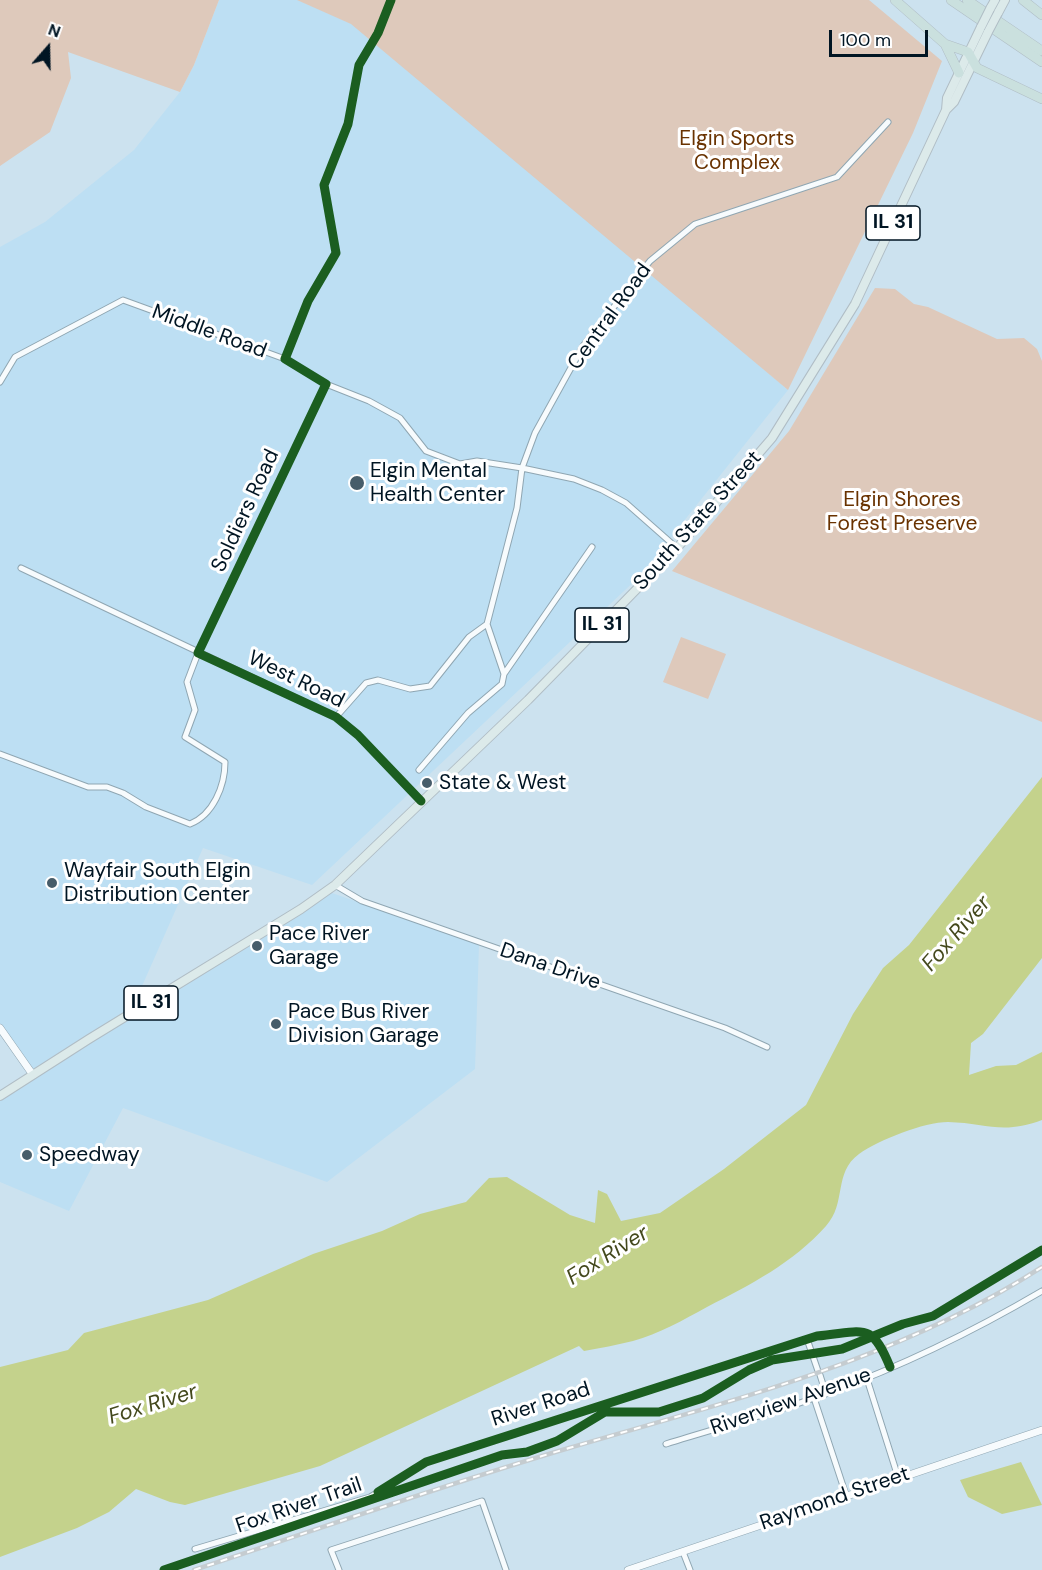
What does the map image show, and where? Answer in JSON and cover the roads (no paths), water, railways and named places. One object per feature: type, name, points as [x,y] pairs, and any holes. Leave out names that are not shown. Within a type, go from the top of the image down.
[{"type":"highway","points":[[895,0],[945,44],[968,52],[977,68],[1042,99]]},
{"type":"highway","points":[[951,0],[1042,62]]},
{"type":"highway","points":[[967,0],[1042,51]]},
{"type":"highway","points":[[1026,0],[1042,15]]},
{"type":"highway","points":[[945,44],[958,73]]},
{"type":"main road","name":"South State Street","points":[[994,11],[995,0]]},
{"type":"main road","name":"South State Street","points":[[946,110],[954,102],[973,63],[994,11],[1005,0]]},
{"type":"main road","name":"South State Street","points":[[33,1075],[301,909],[335,885],[420,801],[528,700],[677,548],[772,438],[814,374],[872,271],[946,110],[947,98],[958,73],[968,52],[985,30]]},
{"type":"main road","name":"IL 31","points":[[0,1096],[33,1075]]},
{"type":"street","points":[[378,33],[391,0]]},
{"type":"street","name":"Central Road","points":[[487,624],[517,508],[522,468],[535,433],[583,346],[650,261],[695,224],[837,177],[888,122]]},
{"type":"street","points":[[285,359],[308,302],[336,253],[324,184]]},
{"type":"street","name":"Middle Road","points":[[0,382],[15,357],[123,300],[285,359],[326,384],[369,400],[400,418],[426,451],[460,464],[477,461],[522,468],[574,479],[602,490],[626,503],[677,548]]},
{"type":"street","name":"Soldiers Road","points":[[0,754],[88,786],[115,790],[146,807],[190,824],[203,819],[225,778],[225,762],[185,737],[195,710],[187,682],[198,652],[326,384]]},
{"type":"street","points":[[419,770],[468,713],[502,684],[504,674],[592,547]]},
{"type":"street","name":"West Road","points":[[21,568],[336,717],[358,735],[420,801]]},
{"type":"street","points":[[336,717],[366,683],[378,680],[410,690],[430,686],[469,637],[487,624],[504,674]]},
{"type":"street","name":"Dana Drive","points":[[335,885],[362,901],[725,1028],[767,1047]]},
{"type":"street","points":[[0,1028],[33,1075]]},
{"type":"street","name":"Riverview Avenue","points":[[666,1444],[867,1379],[963,1334],[1042,1291]]},
{"type":"street","name":"River Road","points":[[195,1550],[370,1497],[426,1462],[807,1339],[867,1332],[877,1339],[890,1367]]},
{"type":"street","points":[[807,1339],[826,1394]]},
{"type":"street","points":[[867,1379],[898,1478]]},
{"type":"street","points":[[814,1398],[846,1495]]},
{"type":"street","name":"Raymond Street","points":[[628,1570],[1042,1430]]},
{"type":"street","points":[[339,1570],[331,1550],[482,1501],[506,1570]]},
{"type":"street","points":[[683,1552],[690,1570]]},
{"type":"water","name":"Fox River","points":[[1042,777],[1042,958],[983,1034],[971,1043],[969,1075],[996,1066],[1016,1065],[1042,1052],[1042,1120],[1016,1127],[938,1123],[902,1133],[868,1149],[859,1154],[846,1170],[836,1208],[826,1226],[800,1251],[755,1281],[652,1335],[584,1351],[579,1346],[320,1466],[185,1505],[170,1502],[136,1489],[109,1512],[77,1528],[0,1557],[0,1367],[68,1350],[84,1333],[208,1300],[313,1254],[382,1231],[420,1214],[466,1202],[489,1178],[507,1177],[570,1215],[595,1223],[598,1190],[607,1194],[621,1221],[660,1213],[724,1169],[806,1105],[853,1014],[883,968],[909,945]]},
{"type":"water","points":[[1021,1462],[1042,1505],[1002,1514],[968,1497],[960,1480]]},
{"type":"railway","points":[[194,1570],[475,1477],[813,1374],[930,1328],[987,1300],[1042,1267]]},
{"type":"place","name":"Elgin Mental Health Center","points":[[357,483]]},
{"type":"place","name":"State & West","points":[[427,783]]},
{"type":"place","name":"Wayfair South Elgin Distribution Center","points":[[52,883]]},
{"type":"place","name":"Pace River Garage","points":[[257,946]]},
{"type":"place","name":"Pace Bus River Division Garage","points":[[276,1024]]},
{"type":"place","name":"Speedway","points":[[27,1155]]},
{"type":"park label","name":"Elgin Sports Complex","points":[[737,151]]},
{"type":"park label","name":"Elgin Shores Forest Preserve","points":[[902,512]]}]
